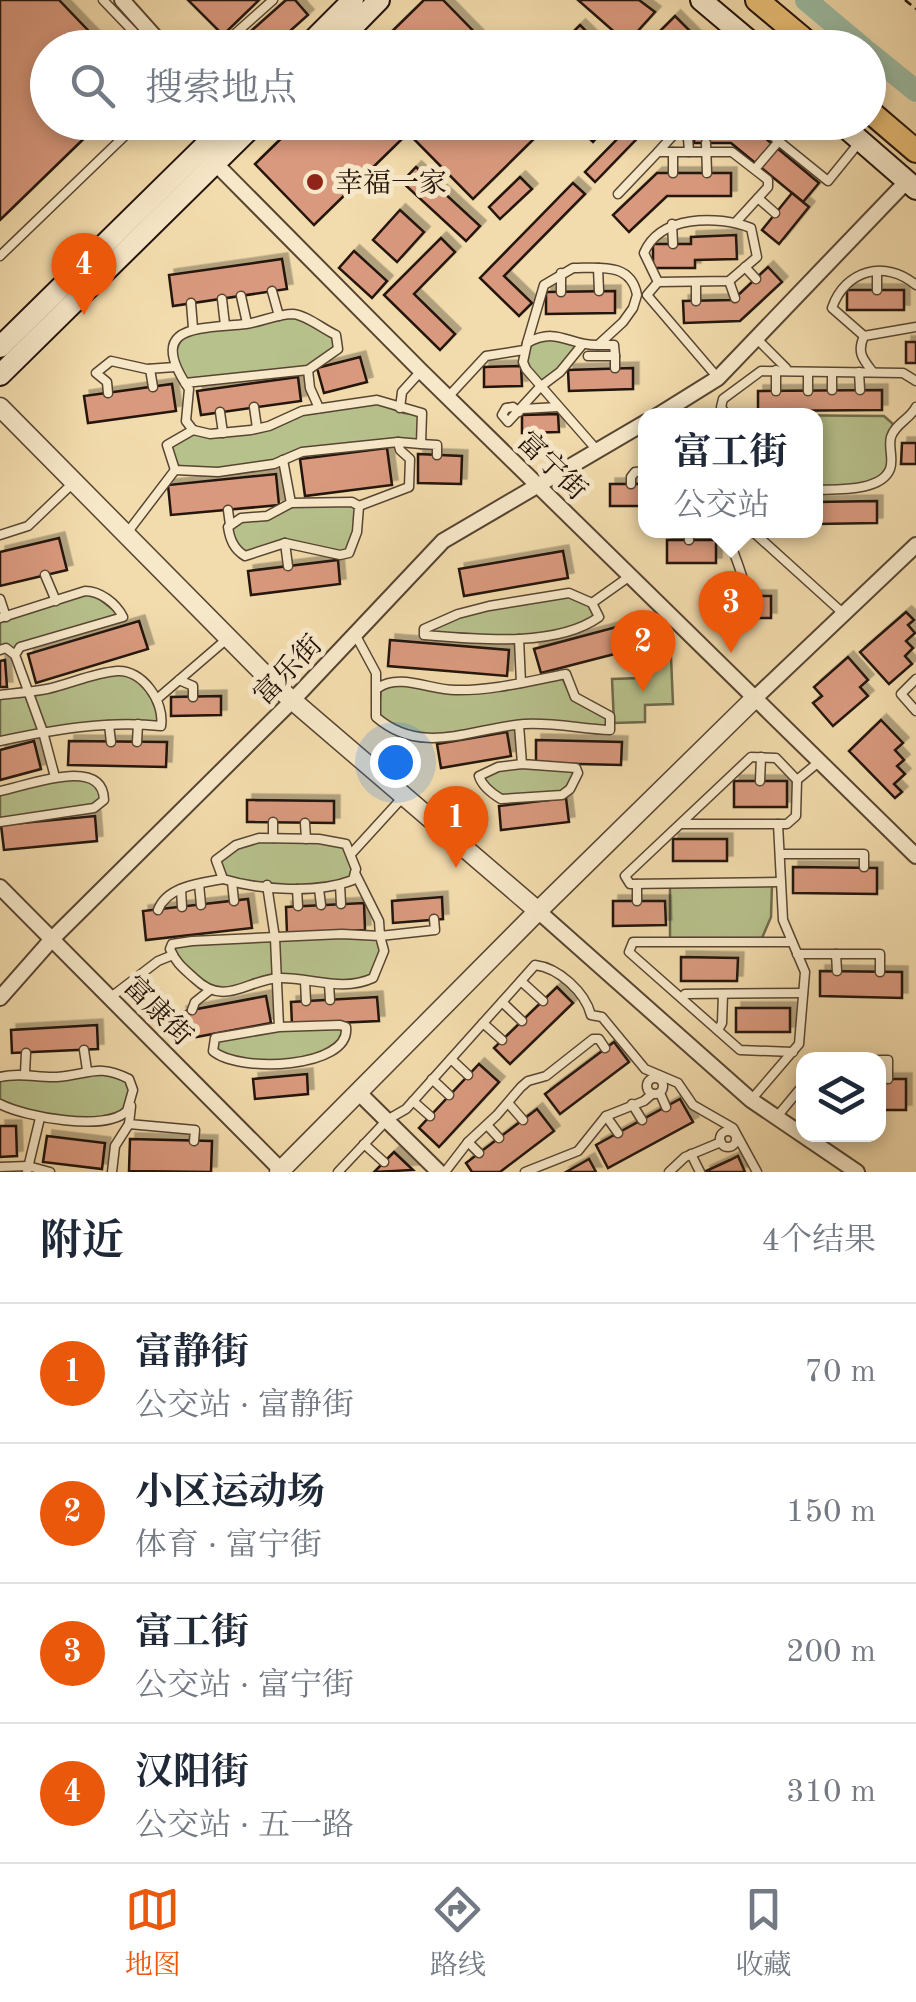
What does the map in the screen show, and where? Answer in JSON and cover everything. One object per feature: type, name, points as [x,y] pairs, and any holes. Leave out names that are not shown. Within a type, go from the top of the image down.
[{"type":"highway","points":[[741,0],[775,30]]},
{"type":"highway","points":[[758,0],[793,30]]},
{"type":"highway","points":[[886,109],[916,134]]},
{"type":"highway","points":[[886,125],[916,151]]},
{"type":"main road","points":[[323,30],[353,0]]},
{"type":"main road","points":[[350,30],[379,0]]},
{"type":"main road","points":[[701,0],[735,30]]},
{"type":"main road","points":[[0,375],[208,156],[218,140]]},
{"type":"main road","points":[[0,346],[208,156],[231,140]]},
{"type":"main road","points":[[860,142],[911,185]]},
{"type":"street","points":[[122,0],[149,30]]},
{"type":"street","name":"富宁街","points":[[208,156],[916,856]]},
{"type":"street","points":[[671,408],[718,378],[911,185]]},
{"type":"street","points":[[3,416],[76,481],[292,701],[538,910],[751,1100],[857,1172]]},
{"type":"street","name":"富乐街","points":[[0,998],[53,938],[292,701],[443,541],[638,426]]},
{"type":"street","points":[[280,1171],[538,910],[916,545]]},
{"type":"street","name":"富康街","points":[[0,888],[280,1171]]},
{"type":"street","points":[[359,1093],[442,1172]]},
{"type":"lane","points":[[103,0],[132,30]]},
{"type":"lane","points":[[240,30],[273,0]]},
{"type":"lane","points":[[0,256],[120,140]]},
{"type":"lane","points":[[632,198],[620,191],[669,140]]},
{"type":"lane","points":[[688,140],[689,152]]},
{"type":"lane","points":[[777,140],[828,181],[860,142]]},
{"type":"lane","points":[[755,169],[779,142]]},
{"type":"lane","points":[[658,152],[706,148],[745,158],[772,183],[736,222]]},
{"type":"lane","points":[[706,148],[706,174]]},
{"type":"lane","points":[[673,152],[673,174]]},
{"type":"lane","points":[[640,172],[649,181]]},
{"type":"lane","points":[[758,198],[776,213]]},
{"type":"lane","points":[[711,222],[712,236]]},
{"type":"lane","points":[[658,282],[644,252],[648,243],[672,224],[736,222],[751,228],[757,257],[730,281],[658,282],[647,295],[718,378]]},
{"type":"lane","points":[[672,224],[673,244]]},
{"type":"lane","points":[[746,267],[756,278]]},
{"type":"lane","points":[[558,406],[540,411],[521,410],[540,387],[623,322],[633,308],[637,295],[628,275],[616,268],[573,268],[544,284],[523,362],[540,387],[558,406],[596,449]]},
{"type":"lane","points":[[598,268],[598,291]]},
{"type":"lane","points":[[561,273],[561,292]]},
{"type":"lane","points":[[916,285],[904,275],[859,273],[844,282],[832,308],[864,336],[916,328]]},
{"type":"lane","points":[[877,273],[878,290]]},
{"type":"lane","points":[[730,281],[735,298]]},
{"type":"lane","points":[[696,282],[696,301]]},
{"type":"lane","points":[[272,292],[279,316]]},
{"type":"lane","points":[[241,296],[246,324]]},
{"type":"lane","points":[[222,299],[225,325]]},
{"type":"lane","points":[[190,304],[193,328]]},
{"type":"lane","points":[[194,430],[186,421],[186,384],[175,366],[175,341],[193,328],[300,315],[336,336],[340,362]]},
{"type":"lane","points":[[448,397],[486,356],[526,346],[544,335],[592,345],[614,345],[615,368]]},
{"type":"lane","points":[[864,336],[858,348],[872,371]]},
{"type":"lane","points":[[758,340],[788,370]]},
{"type":"lane","points":[[592,345],[602,356]]},
{"type":"lane","points":[[589,370],[592,345]]},
{"type":"lane","points":[[186,384],[308,370],[338,349]]},
{"type":"lane","points":[[502,352],[502,366]]},
{"type":"lane","points":[[588,356],[615,356]]},
{"type":"lane","points":[[108,393],[107,382],[96,373],[111,361],[150,368],[175,366]]},
{"type":"lane","points":[[150,368],[152,387]]},
{"type":"lane","points":[[308,370],[318,408]]},
{"type":"lane","points":[[722,408],[723,398],[761,370],[903,373],[916,381]]},
{"type":"lane","points":[[776,370],[776,391]]},
{"type":"lane","points":[[400,408],[402,392],[422,371]]},
{"type":"lane","points":[[808,372],[808,390]]},
{"type":"lane","points":[[859,372],[860,390]]},
{"type":"lane","points":[[832,373],[832,390]]},
{"type":"lane","points":[[175,470],[167,445],[194,430],[223,433],[258,428],[318,408],[376,400],[422,412],[421,444]]},
{"type":"lane","points":[[286,403],[291,417]]},
{"type":"lane","points":[[254,408],[258,428]]},
{"type":"lane","points":[[220,412],[223,433]]},
{"type":"lane","points":[[823,490],[869,484],[885,476],[891,466],[890,438],[896,427],[915,414]]},
{"type":"lane","points":[[175,470],[218,472],[283,460],[302,452],[398,442],[437,444],[437,455]]},
{"type":"lane","points":[[230,526],[241,518],[259,518],[291,503],[321,498],[355,504],[382,499],[408,487],[410,459],[398,442]]},
{"type":"lane","points":[[283,460],[291,503]]},
{"type":"lane","points":[[126,533],[175,470]]},
{"type":"lane","points":[[631,484],[631,477],[638,471]]},
{"type":"lane","points":[[0,535],[28,526],[76,481]]},
{"type":"lane","points":[[380,486],[382,499]]},
{"type":"lane","points":[[840,489],[840,502]]},
{"type":"lane","points":[[228,510],[230,538],[237,552],[245,556],[284,544],[340,554],[350,552],[354,546],[355,504],[350,490]]},
{"type":"lane","points":[[258,507],[259,518]]},
{"type":"lane","points":[[727,538],[746,582],[746,596]]},
{"type":"lane","points":[[759,538],[845,615]]},
{"type":"lane","points":[[284,544],[288,566]]},
{"type":"lane","points":[[320,550],[321,562]]},
{"type":"lane","points":[[256,555],[260,570]]},
{"type":"lane","points":[[45,575],[56,601]]},
{"type":"lane","points":[[592,603],[630,576]]},
{"type":"lane","points":[[0,599],[3,618],[94,591],[123,617],[119,622],[83,634],[20,647],[15,655]]},
{"type":"lane","points":[[569,593],[592,603],[599,617],[588,625],[518,640],[424,635],[424,628],[489,606],[569,593]]},
{"type":"lane","points":[[355,634],[372,663],[378,688],[376,717],[403,734],[425,740],[519,725],[610,730],[610,716],[575,697],[566,674],[454,690],[396,682],[378,688]]},
{"type":"lane","points":[[157,699],[228,638]]},
{"type":"lane","points":[[518,640],[522,683]]},
{"type":"lane","points":[[0,650],[6,648],[15,655],[44,732],[55,777]]},
{"type":"lane","points":[[0,695],[119,671],[133,674],[157,699],[161,726],[138,724],[44,732],[22,740],[0,741]]},
{"type":"lane","points":[[916,679],[901,694],[916,711]]},
{"type":"lane","points":[[178,680],[192,686],[193,697]]},
{"type":"lane","points":[[137,742],[138,724]]},
{"type":"lane","points":[[519,725],[522,764]]},
{"type":"lane","points":[[110,726],[111,742]]},
{"type":"lane","points":[[88,728],[88,741]]},
{"type":"lane","points":[[682,824],[787,824],[796,816],[797,780],[776,758],[751,756],[625,876],[630,884],[780,882]]},
{"type":"lane","points":[[760,757],[760,781]]},
{"type":"lane","points":[[797,780],[820,761]]},
{"type":"lane","points":[[522,764],[576,768],[578,773],[570,789],[550,798],[500,799],[480,783],[479,776],[498,767],[522,764]]},
{"type":"lane","points":[[0,791],[55,777],[92,776],[104,790],[99,806],[66,816],[0,822]]},
{"type":"lane","points":[[351,854],[403,797]]},
{"type":"lane","points":[[273,822],[273,838]]},
{"type":"lane","points":[[305,822],[306,838]]},
{"type":"lane","points":[[699,839],[700,824]]},
{"type":"lane","points":[[751,1100],[800,1044],[805,972],[782,920],[778,824]]},
{"type":"lane","points":[[192,1010],[195,1002],[215,991],[247,988],[277,978],[352,984],[374,978],[384,951],[379,921],[355,874],[346,844],[273,838],[248,841],[225,852],[216,860],[234,901]]},
{"type":"lane","points":[[780,854],[864,854],[864,867]]},
{"type":"lane","points":[[811,854],[811,867]]},
{"type":"lane","points":[[158,910],[161,901],[199,884],[228,880],[319,889],[353,880],[355,874]]},
{"type":"lane","points":[[199,884],[201,905]]},
{"type":"lane","points":[[637,884],[638,902]]},
{"type":"lane","points":[[267,885],[279,1027]]},
{"type":"lane","points":[[340,885],[341,904]]},
{"type":"lane","points":[[181,889],[182,907]]},
{"type":"lane","points":[[297,889],[298,906]]},
{"type":"lane","points":[[319,889],[321,905]]},
{"type":"lane","points":[[222,1004],[215,991],[176,963],[170,949],[176,943],[342,934],[380,936],[435,930],[434,920]]},
{"type":"lane","points":[[792,942],[633,942],[629,952],[740,1050],[792,1052]]},
{"type":"lane","points":[[111,998],[173,954]]},
{"type":"lane","points":[[798,954],[880,954],[880,972]]},
{"type":"lane","points":[[836,954],[836,971]]},
{"type":"lane","points":[[338,1172],[387,1120],[413,1100],[535,965],[546,966],[578,990],[591,1015],[602,1017],[645,1069],[678,1084],[692,1105],[733,1128],[757,1172]]},
{"type":"lane","points":[[305,981],[306,1001]]},
{"type":"lane","points":[[520,981],[542,1001]]},
{"type":"lane","points":[[329,984],[330,1000]]},
{"type":"lane","points":[[352,984],[353,998]]},
{"type":"lane","points":[[247,988],[249,999]]},
{"type":"lane","points":[[682,998],[685,994],[804,994]]},
{"type":"lane","points":[[718,1030],[723,994]]},
{"type":"lane","points":[[502,1002],[522,1021]]},
{"type":"lane","points":[[483,1023],[502,1040]]},
{"type":"lane","points":[[340,1025],[348,1032],[346,1039],[330,1052],[274,1066],[228,1060],[218,1056],[212,1045],[215,1038],[222,1036],[279,1027],[340,1025]]},
{"type":"lane","points":[[442,1172],[528,1081],[546,1076],[593,1039],[605,1048]]},
{"type":"lane","points":[[84,1050],[87,1070]]},
{"type":"lane","points":[[25,1073],[26,1053]]},
{"type":"lane","points":[[451,1058],[468,1075]]},
{"type":"lane","points":[[569,1058],[580,1068]]},
{"type":"lane","points":[[886,1060],[888,1079]]},
{"type":"lane","points":[[274,1066],[275,1076]]},
{"type":"lane","points":[[0,1077],[25,1073],[58,1077],[104,1069],[129,1079],[132,1102],[128,1124],[115,1146],[112,1172]]},
{"type":"lane","points":[[546,1076],[556,1086]]},
{"type":"lane","points":[[432,1079],[450,1096]]},
{"type":"lane","points":[[525,1172],[575,1152],[589,1141],[606,1116],[656,1093],[666,1106]]},
{"type":"lane","points":[[775,1119],[796,1094]]},
{"type":"lane","points":[[413,1100],[430,1116]]},
{"type":"lane","points":[[0,1104],[40,1118],[111,1120],[122,1117],[132,1102]]},
{"type":"lane","points":[[508,1104],[523,1120]]},
{"type":"lane","points":[[632,1104],[642,1120]]},
{"type":"lane","points":[[606,1116],[618,1132]]},
{"type":"lane","points":[[28,1169],[40,1118]]},
{"type":"lane","points":[[128,1124],[196,1130],[194,1141]]},
{"type":"lane","points":[[148,1139],[150,1126]]},
{"type":"lane","points":[[487,1126],[500,1138]]},
{"type":"lane","points":[[468,1142],[479,1153]]},
{"type":"lane","points":[[364,1144],[384,1162]]},
{"type":"lane","points":[[669,1172],[691,1154],[724,1145],[730,1160]]},
{"type":"lane","points":[[575,1152],[582,1163]]},
{"type":"lane","points":[[691,1154],[700,1172]]},
{"type":"lane","points":[[347,1162],[357,1172]]},
{"type":"lane","points":[[550,1162],[557,1172]]},
{"type":"lane","points":[[0,1168],[50,1172]]},
{"type":"path","points":[[905,0],[916,10]]},
{"type":"green space","points":[[299,318],[333,336],[335,348],[307,368],[186,381],[176,355],[188,332]]},
{"type":"green space","points":[[545,336],[580,345],[540,386],[528,366],[526,349],[528,343]]},
{"type":"green space","points":[[377,403],[420,414],[420,442],[302,449],[274,461],[220,469],[189,470],[172,463],[170,446],[193,432],[254,432],[304,413]]},
{"type":"green space","points":[[823,416],[884,416],[893,424],[885,471],[869,482],[823,487]]},
{"type":"green space","points":[[291,505],[357,506],[355,531],[348,551],[341,553],[295,542],[257,553],[238,551],[230,528],[236,521],[256,520]]},
{"type":"green space","points":[[92,593],[120,615],[15,652],[0,648],[0,619]]},
{"type":"green space","points":[[569,594],[591,603],[597,617],[580,626],[538,635],[425,634],[426,629],[458,615]]},
{"type":"green space","points":[[671,657],[673,704],[645,705],[645,722],[614,723],[612,679],[640,678],[639,658]]},
{"type":"green space","points":[[119,673],[136,680],[148,691],[159,723],[46,730],[30,693]]},
{"type":"green space","points":[[562,677],[572,699],[609,718],[608,727],[524,723],[425,736],[405,733],[378,716],[381,689],[401,684],[453,692]]},
{"type":"green space","points":[[27,693],[41,731],[0,739],[0,697]]},
{"type":"green space","points":[[515,765],[575,769],[577,773],[570,788],[562,794],[501,798],[481,776]]},
{"type":"green space","points":[[86,777],[103,791],[98,805],[0,820],[0,793],[56,778]]},
{"type":"green space","points":[[259,839],[320,840],[345,846],[355,868],[351,880],[309,889],[223,878],[218,861],[226,853]]},
{"type":"green space","points":[[772,885],[771,917],[762,938],[670,938],[670,887]]},
{"type":"green space","points":[[379,937],[383,952],[373,977],[340,983],[279,975],[276,939]]},
{"type":"green space","points":[[272,940],[275,976],[227,989],[206,984],[171,949],[174,946]]},
{"type":"green space","points":[[339,1026],[347,1033],[302,1060],[271,1063],[238,1059],[220,1055],[216,1048],[217,1040],[257,1031]]},
{"type":"green space","points":[[101,1071],[127,1082],[129,1099],[120,1115],[59,1117],[0,1100],[0,1080]]},
{"type":"building","points":[[0,0],[59,0],[88,30],[30,30],[30,140],[82,140],[0,220]]},
{"type":"building","points":[[188,0],[259,0],[228,30],[218,30]]},
{"type":"building","points":[[286,0],[295,0],[308,15],[291,30],[252,30]]},
{"type":"building","points":[[424,0],[443,0],[472,30],[393,30]]},
{"type":"building","points":[[578,0],[639,0],[655,12],[639,30],[612,30]]},
{"type":"building","points":[[675,16],[689,30],[661,30]]},
{"type":"building","name":"幸福一家","points":[[280,140],[401,140],[314,225],[255,164]]},
{"type":"building","name":"幸福一家","points":[[415,140],[533,140],[473,199]]},
{"type":"building","points":[[616,140],[636,140],[595,182],[585,172]]},
{"type":"building","points":[[768,140],[819,183],[803,202],[731,143],[694,143]]},
{"type":"building","points":[[416,167],[480,226],[466,241],[402,182]]},
{"type":"building","points":[[657,173],[731,173],[731,196],[667,196],[629,232],[613,215]]},
{"type":"building","points":[[520,177],[532,189],[500,219],[489,207]]},
{"type":"building","points":[[573,183],[585,194],[504,276],[532,303],[519,316],[480,278]]},
{"type":"building","points":[[792,193],[809,207],[779,244],[762,230]]},
{"type":"building","points":[[400,210],[424,232],[397,262],[373,240]]},
{"type":"building","points":[[736,235],[737,259],[695,260],[695,268],[653,268],[653,244],[691,244],[691,237]]},
{"type":"building","points":[[441,238],[455,252],[414,294],[455,334],[440,350],[384,295]]},
{"type":"building","points":[[354,251],[387,281],[372,298],[339,268]]},
{"type":"building","points":[[282,259],[287,289],[173,306],[169,275]]},
{"type":"building","points":[[768,267],[782,282],[740,321],[684,323],[683,301],[733,300]]},
{"type":"building","points":[[847,290],[904,290],[904,310],[847,310]]},
{"type":"building","points":[[615,291],[615,313],[546,314],[546,292]]},
{"type":"building","points":[[906,342],[916,342],[916,363],[906,363]]},
{"type":"building","points":[[360,357],[367,382],[324,393],[317,368]]},
{"type":"building","points":[[521,366],[522,386],[484,387],[484,367]]},
{"type":"building","points":[[633,368],[633,389],[569,391],[568,370]]},
{"type":"building","points":[[298,377],[301,401],[201,415],[197,391]]},
{"type":"building","points":[[172,384],[176,411],[88,423],[84,396]]},
{"type":"building","points":[[882,390],[882,410],[758,408],[758,391]]},
{"type":"building","points":[[558,414],[559,432],[522,433],[522,415]]},
{"type":"building","points":[[902,443],[916,443],[916,464],[901,464]]},
{"type":"building","points":[[387,448],[392,485],[305,496],[300,459]]},
{"type":"building","points":[[418,454],[462,456],[461,484],[418,483]]},
{"type":"building","points":[[276,474],[279,505],[171,515],[168,485]]},
{"type":"building","points":[[610,484],[638,484],[638,506],[610,506]]},
{"type":"building","points":[[877,501],[877,523],[823,524],[823,502]]},
{"type":"building","points":[[59,538],[67,570],[0,586],[0,552]]},
{"type":"building","points":[[667,540],[716,540],[716,563],[667,563]]},
{"type":"building","points":[[563,551],[568,578],[464,596],[459,569]]},
{"type":"building","points":[[338,560],[340,584],[251,595],[248,571]]},
{"type":"building","points":[[723,596],[771,596],[771,618],[723,618]]},
{"type":"building","points":[[906,612],[914,620],[908,625],[915,633],[906,641],[913,648],[905,656],[912,664],[889,684],[860,652]]},
{"type":"building","points":[[139,621],[148,649],[36,683],[28,654]]},
{"type":"building","points":[[624,625],[630,650],[541,673],[534,649]]},
{"type":"building","points":[[390,640],[509,650],[507,676],[388,666]]},
{"type":"building","points":[[848,657],[868,680],[860,687],[868,696],[833,726],[813,703],[822,696],[814,687]]},
{"type":"building","points":[[5,660],[7,687],[0,687],[0,661]]},
{"type":"building","points":[[221,696],[221,715],[171,716],[171,697]]},
{"type":"building","points":[[881,720],[903,743],[895,750],[904,760],[897,766],[905,774],[894,784],[902,792],[895,798],[849,751]]},
{"type":"building","points":[[507,732],[511,756],[441,768],[437,744]]},
{"type":"building","points":[[536,740],[622,742],[621,765],[536,763]]},
{"type":"building","points":[[34,741],[41,769],[0,780],[0,750]]},
{"type":"building","points":[[69,741],[167,742],[166,767],[68,765]]},
{"type":"building","points":[[734,781],[787,781],[787,807],[734,807]]},
{"type":"building","points":[[566,798],[569,822],[501,830],[499,806]]},
{"type":"building","points":[[247,800],[334,801],[334,823],[247,822]]},
{"type":"building","points":[[95,816],[97,841],[4,850],[1,825]]},
{"type":"building","points":[[673,839],[727,839],[727,861],[673,861]]},
{"type":"building","points":[[793,867],[877,868],[877,894],[793,893]]},
{"type":"building","points":[[442,897],[443,919],[393,923],[392,901]]},
{"type":"building","points":[[248,899],[252,928],[146,940],[143,911]]},
{"type":"building","points":[[613,901],[665,901],[666,925],[613,926]]},
{"type":"building","points":[[364,903],[365,930],[287,934],[286,907]]},
{"type":"building","points":[[681,957],[738,958],[737,981],[681,981]]},
{"type":"building","points":[[820,971],[902,972],[902,998],[820,996]]},
{"type":"building","points":[[557,987],[573,1003],[510,1064],[494,1048]]},
{"type":"building","points":[[266,996],[271,1023],[186,1039],[181,1012]]},
{"type":"building","points":[[377,997],[379,1021],[292,1025],[291,1002]]},
{"type":"building","points":[[736,1008],[790,1008],[790,1032],[736,1032]]},
{"type":"building","points":[[97,1025],[98,1049],[12,1053],[11,1030]]},
{"type":"building","points":[[614,1042],[629,1062],[560,1114],[545,1094]]},
{"type":"building","points":[[479,1064],[499,1082],[439,1147],[419,1128]]},
{"type":"building","points":[[307,1074],[308,1094],[255,1099],[253,1079]]},
{"type":"building","points":[[886,1079],[906,1079],[906,1110],[886,1110]]},
{"type":"building","points":[[680,1099],[693,1122],[608,1168],[596,1145]]},
{"type":"building","points":[[537,1109],[554,1131],[500,1172],[472,1172],[466,1163]]},
{"type":"building","points":[[0,1126],[16,1126],[17,1156],[0,1157]]},
{"type":"building","points":[[47,1136],[105,1143],[102,1169],[43,1162]]},
{"type":"building","points":[[130,1139],[212,1141],[211,1172],[129,1171]]},
{"type":"building","points":[[394,1152],[413,1170],[374,1172]]},
{"type":"building","points":[[738,1156],[745,1172],[704,1172],[730,1160]]},
{"type":"building","points":[[589,1159],[596,1172],[566,1172],[582,1163]]},
{"type":"waterway","points":[[806,0],[842,30]]},
{"type":"waterway","points":[[886,67],[916,91]]},
{"type":"place","name":"幸福一家","points":[[315,182]]},
{"type":"place","name":"汉阳街","points":[[84,315]]},
{"type":"place","name":"富工街","points":[[731,653]]},
{"type":"place","name":"小区运动场","points":[[643,692]]},
{"type":"place","name":"富静街","points":[[456,868]]}]
